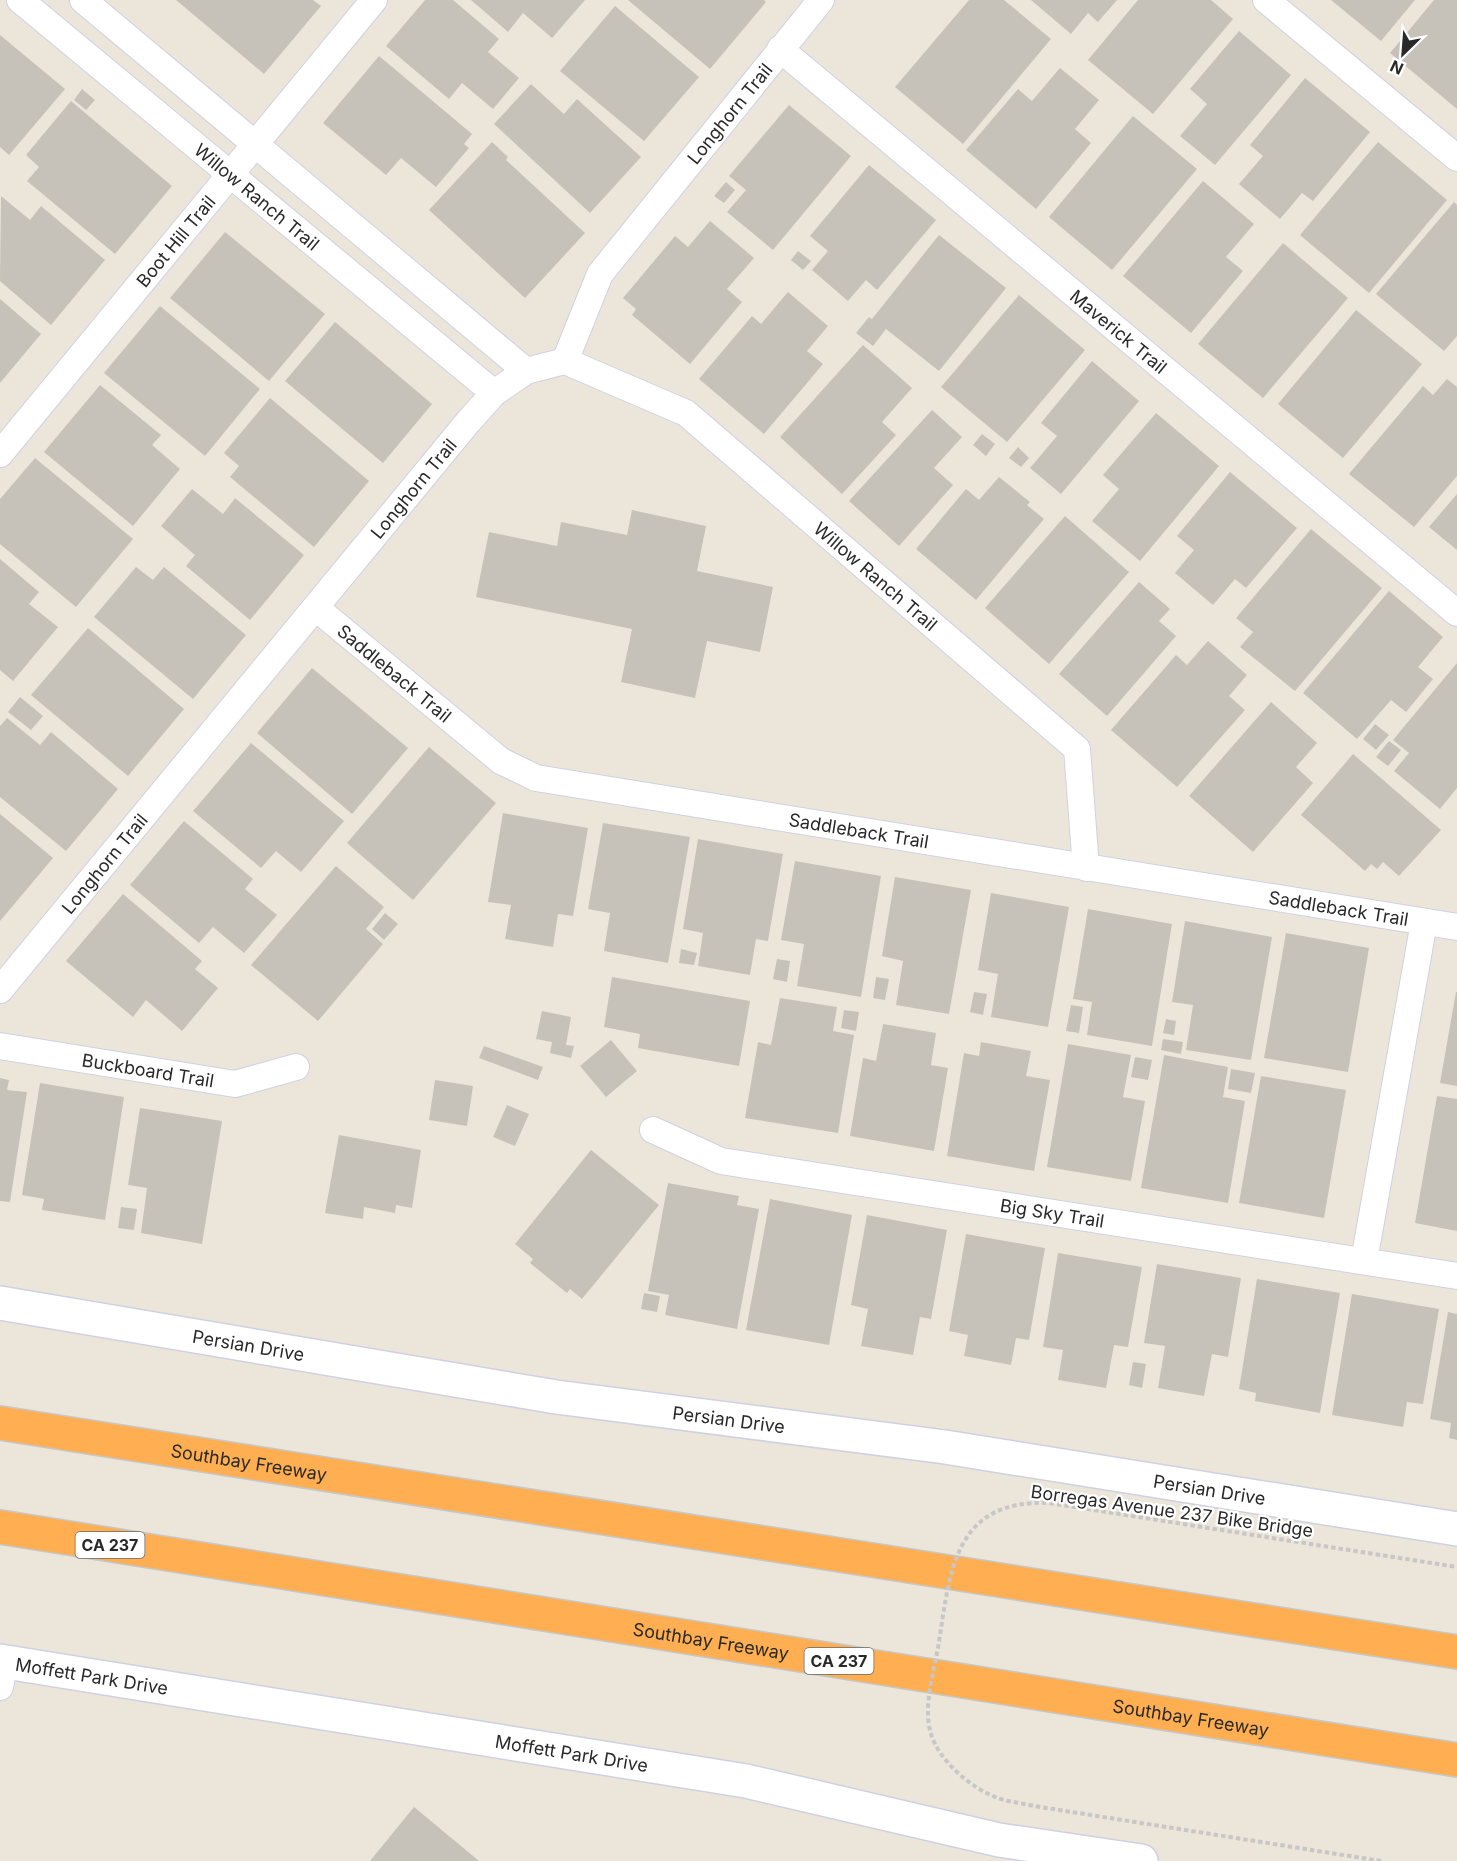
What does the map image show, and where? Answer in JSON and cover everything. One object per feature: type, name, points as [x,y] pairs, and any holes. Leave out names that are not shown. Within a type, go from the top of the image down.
[{"type":"highway","name":"Southbay Freeway","points":[[0,1423],[1457,1653]]},
{"type":"highway","name":"Southbay Freeway","points":[[0,1527],[1457,1760]]},
{"type":"street","name":"Persian Drive","points":[[0,1303],[556,1397],[945,1447],[1457,1529]]},
{"type":"street","name":"Moffett Park Drive","points":[[2,1670],[746,1781],[999,1840],[1124,1860]]},
{"type":"lane","name":"Willow Ranch Trail","points":[[20,0],[228,175],[494,393]]},
{"type":"lane","points":[[83,0],[526,371]]},
{"type":"lane","name":"Boot Hill Trail","points":[[0,454],[374,0]]},
{"type":"lane","name":"Longhorn Trail","points":[[0,990],[494,393],[526,371],[565,361],[600,274],[821,0]]},
{"type":"lane","points":[[1266,0],[1457,158]]},
{"type":"lane","name":"Maverick Trail","points":[[780,49],[1457,613]]},
{"type":"lane","name":"Willow Ranch Trail","points":[[565,361],[686,413],[1077,749],[1086,868]]},
{"type":"lane","name":"Saddleback Trail","points":[[316,608],[501,761],[536,778],[1457,927]]},
{"type":"lane","points":[[1364,1261],[1424,922]]},
{"type":"lane","name":"Buckboard Trail","points":[[0,1046],[234,1084],[296,1067]]},
{"type":"lane","name":"Big Sky Trail","points":[[653,1130],[721,1161],[1457,1276]]},
{"type":"path","name":"Borregas Avenue 237 Bike Bridge","points":[[1381,1861],[1034,1806],[998,1798],[971,1784],[945,1759],[930,1734],[929,1700],[951,1568],[969,1532],[995,1512],[1022,1502],[1049,1503],[1457,1567]]},
{"type":"building","points":[[176,0],[313,0],[321,6],[264,74]]},
{"type":"building","points":[[425,0],[453,0],[499,39],[488,52],[519,78],[493,109],[462,83],[449,99],[386,46]]},
{"type":"building","points":[[471,0],[585,0],[552,38],[523,13],[508,32]]},
{"type":"building","points":[[628,0],[764,0],[766,2],[710,69]]},
{"type":"building","points":[[969,0],[1004,0],[1051,39],[963,144],[895,87]]},
{"type":"building","points":[[1031,0],[1117,0],[1098,22],[1088,13],[1071,34]]},
{"type":"building","points":[[1138,0],[1211,0],[1233,19],[1153,114],[1088,60]]},
{"type":"building","points":[[1331,0],[1415,0],[1381,41]]},
{"type":"building","points":[[1434,0],[1457,0],[1457,109],[1390,53]]},
{"type":"building","points":[[615,6],[699,77],[644,141],[560,71]]},
{"type":"building","points":[[1239,31],[1291,75],[1215,165],[1180,136],[1207,104],[1190,89]]},
{"type":"building","points":[[0,35],[65,89],[9,155],[0,147]]},
{"type":"building","points":[[379,56],[472,134],[464,144],[469,148],[436,187],[401,158],[386,175],[323,123]]},
{"type":"building","points":[[1060,68],[1099,100],[1075,129],[1091,143],[1036,209],[966,150],[1018,89],[1032,101]]},
{"type":"building","points":[[1305,78],[1370,132],[1313,201],[1302,193],[1280,219],[1239,184],[1263,156],[1250,145]]},
{"type":"building","points":[[531,84],[564,114],[577,99],[641,157],[590,213],[494,124]]},
{"type":"building","points":[[82,89],[95,100],[86,110],[74,100]]},
{"type":"building","points":[[71,101],[172,186],[115,254],[27,181],[39,167],[26,155]]},
{"type":"building","points":[[789,105],[851,156],[773,250],[727,212],[746,190],[729,176]]},
{"type":"building","points":[[1133,116],[1197,169],[1112,270],[1049,217]]},
{"type":"building","points":[[492,142],[508,157],[506,160],[585,233],[525,298],[429,210]]},
{"type":"building","points":[[1378,142],[1447,200],[1369,293],[1300,235]]},
{"type":"building","points":[[869,165],[936,220],[877,290],[866,280],[848,301],[812,270],[828,251],[810,236]]},
{"type":"building","points":[[1203,181],[1254,224],[1226,257],[1243,271],[1191,333],[1123,276]]},
{"type":"building","points":[[726,182],[735,190],[724,203],[714,196]]},
{"type":"building","points":[[1,196],[30,220],[41,206],[105,260],[51,325],[0,281]]},
{"type":"building","points":[[1454,202],[1457,205],[1457,336],[1444,351],[1376,294]]},
{"type":"building","points":[[710,221],[754,258],[727,289],[742,302],[690,364],[632,315],[636,309],[623,298],[675,236],[688,247]]},
{"type":"building","points":[[225,232],[325,314],[269,381],[170,298]]},
{"type":"building","points":[[939,235],[1006,288],[939,371],[886,329],[873,346],[856,333],[869,317],[872,319]]},
{"type":"building","points":[[1283,243],[1348,298],[1263,398],[1198,344]]},
{"type":"building","points":[[798,251],[811,261],[803,270],[791,260]]},
{"type":"building","points":[[788,292],[828,326],[807,351],[823,364],[764,434],[699,379],[752,316],[761,324]]},
{"type":"building","points":[[1019,295],[1085,350],[1007,442],[941,387]]},
{"type":"building","points":[[0,299],[41,334],[0,383]]},
{"type":"building","points":[[160,306],[260,389],[205,456],[104,373]]},
{"type":"building","points":[[1356,310],[1422,364],[1343,458],[1278,404]]},
{"type":"building","points":[[335,322],[432,404],[383,463],[285,381]]},
{"type":"building","points":[[863,345],[912,388],[882,422],[896,435],[842,494],[780,437]]},
{"type":"building","points":[[1092,361],[1139,401],[1061,494],[1030,468],[1057,436],[1041,423]]},
{"type":"building","points":[[1447,379],[1457,387],[1457,476],[1414,527],[1349,474],[1423,386],[1433,395]]},
{"type":"building","points":[[100,385],[161,435],[152,445],[180,469],[133,526],[44,452]]},
{"type":"building","points":[[270,398],[369,481],[314,547],[230,477],[239,466],[224,453]]},
{"type":"building","points":[[932,410],[962,437],[934,468],[953,485],[899,546],[849,501]]},
{"type":"building","points":[[1156,413],[1219,466],[1140,561],[1092,521],[1119,489],[1103,475]]},
{"type":"building","points":[[982,434],[995,444],[986,456],[973,445]]},
{"type":"building","points":[[1018,447],[1029,458],[1021,467],[1009,458]]},
{"type":"building","points":[[35,458],[133,539],[76,607],[0,544],[0,499]]},
{"type":"building","points":[[1230,472],[1297,528],[1246,588],[1235,579],[1213,605],[1175,573],[1194,550],[1177,536]]},
{"type":"building","points":[[999,477],[1030,502],[1027,505],[1044,519],[976,600],[916,549],[966,489],[979,500]]},
{"type":"building","points":[[192,489],[223,514],[235,498],[304,555],[250,620],[186,566],[195,555],[161,526]]},
{"type":"building","points":[[1457,494],[1457,550],[1429,527]]},
{"type":"building","points":[[632,510],[706,526],[697,571],[773,587],[760,652],[707,641],[695,698],[621,682],[632,629],[476,597],[489,532],[557,546],[561,522],[627,535]]},
{"type":"building","points":[[1065,516],[1129,572],[1049,664],[985,608]]},
{"type":"building","points":[[1311,529],[1382,588],[1295,691],[1240,647],[1253,632],[1236,618]]},
{"type":"building","points":[[0,559],[39,592],[29,604],[58,627],[13,681],[0,670]]},
{"type":"building","points":[[136,567],[153,580],[164,567],[246,635],[193,699],[94,617]]},
{"type":"building","points":[[1139,582],[1170,609],[1159,621],[1176,636],[1107,716],[1059,674]]},
{"type":"building","points":[[1389,591],[1443,637],[1418,667],[1433,679],[1406,712],[1391,700],[1357,739],[1303,693]]},
{"type":"building","points":[[88,628],[184,709],[128,776],[31,695]]},
{"type":"building","points":[[1208,641],[1247,675],[1229,696],[1245,710],[1177,787],[1111,730],[1176,655],[1187,665]]},
{"type":"building","points":[[1457,663],[1457,788],[1440,809],[1394,771],[1409,753],[1393,740]]},
{"type":"building","points":[[312,668],[408,748],[352,814],[257,733]]},
{"type":"building","points":[[20,697],[43,716],[31,730],[8,712]]},
{"type":"building","points":[[1271,702],[1317,743],[1296,767],[1313,783],[1253,852],[1189,796]]},
{"type":"building","points":[[7,718],[40,745],[51,732],[118,789],[66,851],[0,797],[0,726]]},
{"type":"building","points":[[1375,724],[1389,735],[1376,750],[1363,739]]},
{"type":"building","points":[[1389,741],[1401,750],[1388,766],[1376,757]]},
{"type":"building","points":[[251,743],[344,821],[301,872],[276,851],[261,868],[193,811]]},
{"type":"building","points":[[429,747],[496,803],[413,900],[347,843]]},
{"type":"building","points":[[1353,754],[1441,830],[1399,876],[1383,862],[1377,869],[1371,864],[1365,871],[1301,815]]},
{"type":"building","points":[[503,813],[588,828],[573,916],[558,914],[553,947],[505,939],[511,905],[488,902]]},
{"type":"building","points":[[0,814],[53,858],[0,921]]},
{"type":"building","points":[[184,821],[253,879],[245,889],[277,915],[244,953],[213,927],[199,943],[130,885]]},
{"type":"building","points":[[603,823],[690,837],[668,963],[604,951],[610,913],[588,909]]},
{"type":"building","points":[[698,839],[783,854],[768,941],[756,939],[750,975],[698,966],[703,933],[683,929]]},
{"type":"building","points":[[795,861],[881,876],[861,997],[797,986],[804,944],[781,940]]},
{"type":"building","points":[[336,866],[384,907],[366,929],[383,944],[318,1021],[251,965]]},
{"type":"building","points":[[895,877],[971,890],[949,1014],[896,1005],[903,961],[882,956]]},
{"type":"building","points":[[991,893],[1069,907],[1048,1027],[991,1017],[998,974],[978,970]]},
{"type":"building","points":[[123,894],[202,961],[195,969],[218,988],[182,1031],[146,1000],[133,1017],[66,961]]},
{"type":"building","points":[[1088,909],[1172,924],[1152,1046],[1087,1035],[1092,1002],[1073,999]]},
{"type":"building","points":[[385,913],[398,924],[384,940],[372,929]]},
{"type":"building","points":[[1185,921],[1272,937],[1251,1060],[1186,1050],[1193,1005],[1172,1002]]},
{"type":"building","points":[[1286,933],[1369,948],[1348,1072],[1264,1058]]},
{"type":"building","points":[[681,949],[697,953],[694,965],[679,963]]},
{"type":"building","points":[[777,959],[790,961],[787,982],[773,979]]},
{"type":"building","points":[[612,977],[750,1001],[739,1066],[638,1048],[640,1034],[604,1027]]},
{"type":"building","points":[[876,977],[889,979],[885,1000],[873,998]]},
{"type":"building","points":[[974,992],[987,994],[983,1015],[970,1012]]},
{"type":"building","points":[[1457,992],[1457,1086],[1440,1083]]},
{"type":"building","points":[[780,998],[837,1007],[833,1031],[854,1035],[838,1133],[745,1118],[758,1042],[771,1045]]},
{"type":"building","points":[[1071,1005],[1083,1007],[1079,1033],[1066,1031]]},
{"type":"building","points":[[844,1010],[859,1012],[856,1031],[841,1028]]},
{"type":"building","points":[[542,1011],[571,1017],[566,1045],[574,1046],[571,1058],[550,1053],[552,1042],[536,1039]]},
{"type":"building","points":[[1166,1019],[1176,1021],[1174,1035],[1163,1033]]},
{"type":"building","points":[[883,1024],[936,1033],[931,1065],[948,1068],[934,1151],[850,1136],[863,1058],[876,1061]]},
{"type":"building","points":[[1163,1039],[1183,1042],[1181,1054],[1161,1050]]},
{"type":"building","points":[[611,1040],[637,1071],[606,1097],[580,1066]]},
{"type":"building","points":[[981,1042],[1031,1051],[1026,1076],[1050,1080],[1034,1171],[947,1156],[964,1053],[979,1056]]},
{"type":"building","points":[[1068,1044],[1131,1055],[1123,1097],[1145,1101],[1131,1181],[1047,1167]]},
{"type":"building","points":[[484,1046],[543,1067],[538,1080],[479,1058]]},
{"type":"building","points":[[1164,1055],[1228,1067],[1223,1097],[1245,1101],[1228,1203],[1141,1188]]},
{"type":"building","points":[[1135,1057],[1152,1060],[1148,1080],[1131,1077]]},
{"type":"building","points":[[1231,1069],[1255,1073],[1251,1093],[1228,1089]]},
{"type":"building","points":[[1261,1076],[1346,1090],[1324,1218],[1239,1203]]},
{"type":"building","points":[[0,1078],[9,1080],[7,1090],[27,1092],[10,1202],[0,1201]]},
{"type":"building","points":[[435,1080],[473,1086],[467,1126],[429,1120]]},
{"type":"building","points":[[40,1083],[124,1097],[105,1220],[42,1210],[44,1199],[22,1195]]},
{"type":"building","points":[[1437,1096],[1457,1099],[1457,1231],[1415,1223]]},
{"type":"building","points":[[507,1105],[529,1114],[515,1146],[493,1137]]},
{"type":"building","points":[[140,1108],[222,1121],[202,1244],[141,1233],[147,1188],[128,1185]]},
{"type":"building","points":[[339,1135],[421,1150],[412,1208],[396,1205],[395,1213],[364,1207],[363,1219],[325,1213]]},
{"type":"building","points":[[591,1150],[659,1205],[582,1299],[570,1289],[567,1293],[530,1263],[533,1259],[515,1244]]},
{"type":"building","points":[[668,1183],[739,1196],[737,1205],[759,1209],[737,1329],[665,1315],[669,1295],[648,1291]]},
{"type":"building","points":[[770,1199],[852,1215],[829,1345],[746,1330]]},
{"type":"building","points":[[121,1207],[137,1209],[134,1230],[118,1228]]},
{"type":"building","points":[[867,1215],[947,1230],[931,1319],[920,1317],[913,1355],[861,1346],[868,1309],[851,1305]]},
{"type":"building","points":[[966,1234],[1045,1248],[1029,1340],[1016,1338],[1011,1365],[964,1356],[968,1335],[949,1331]]},
{"type":"building","points":[[1058,1253],[1142,1267],[1128,1347],[1114,1345],[1106,1388],[1058,1380],[1063,1350],[1043,1347]]},
{"type":"building","points":[[1157,1264],[1241,1278],[1228,1357],[1212,1354],[1204,1396],[1158,1388],[1165,1346],[1144,1343]]},
{"type":"building","points":[[1257,1279],[1340,1293],[1320,1413],[1255,1401],[1256,1393],[1239,1389]]},
{"type":"building","points":[[644,1293],[660,1296],[657,1312],[641,1309]]},
{"type":"building","points":[[1352,1294],[1439,1309],[1423,1404],[1407,1402],[1403,1427],[1332,1415]]},
{"type":"building","points":[[1448,1312],[1457,1314],[1457,1440],[1449,1438],[1451,1423],[1430,1419]]},
{"type":"building","points":[[1133,1362],[1146,1364],[1142,1388],[1129,1385]]},
{"type":"building","points":[[414,1807],[479,1861],[370,1861]]}]
